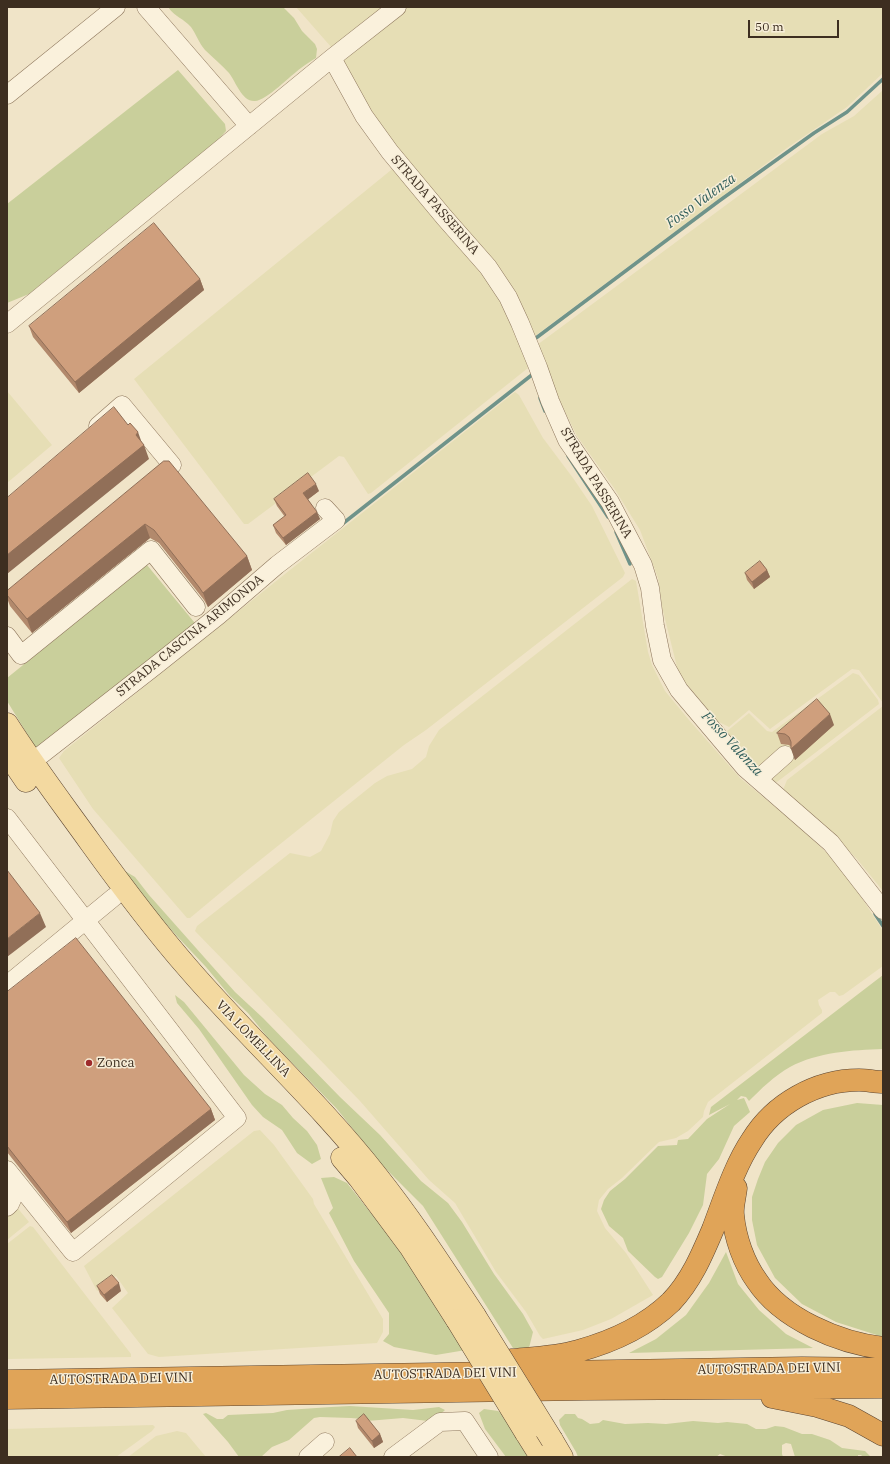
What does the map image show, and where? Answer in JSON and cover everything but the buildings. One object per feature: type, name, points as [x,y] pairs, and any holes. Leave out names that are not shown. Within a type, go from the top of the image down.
[{"type":"highway","points":[[384,1374],[577,1351],[610,1340],[644,1324],[670,1302],[690,1278],[706,1245],[743,1156],[752,1139],[765,1122],[781,1107],[797,1097],[820,1087],[858,1080],[883,1082]]},
{"type":"highway","points":[[743,1156],[736,1189],[733,1214],[737,1239],[757,1281],[776,1302],[799,1319],[835,1337],[883,1348]]},
{"type":"highway","name":"AUTOSTRADA DEI VINI","points":[[7,1381],[802,1368],[883,1369]]},
{"type":"highway","name":"AUTOSTRADA DEI VINI","points":[[7,1398],[585,1389],[883,1387]]},
{"type":"highway","points":[[585,1389],[622,1394],[772,1396],[817,1406],[849,1416],[883,1434]]},
{"type":"main road","points":[[7,724],[17,766]]},
{"type":"main road","name":"VIA LOMELLINA","points":[[17,766],[114,897],[177,978],[206,1011],[307,1116],[359,1178],[466,1318]]},
{"type":"main road","name":"VIA LOMELLINA","points":[[17,766],[118,880],[186,966],[224,1010],[311,1100],[376,1175],[427,1243],[466,1318]]},
{"type":"main road","points":[[466,1318],[526,1433],[552,1451]]},
{"type":"main road","points":[[466,1318],[552,1451]]},
{"type":"street","points":[[7,95],[116,7]]},
{"type":"street","points":[[146,7],[250,126]]},
{"type":"street","points":[[7,324],[332,58],[397,7]]},
{"type":"street","name":"STRADA PASSERINA","points":[[332,58],[364,116],[390,152],[488,267],[508,297],[567,440],[610,502],[643,565],[650,588],[655,626],[662,660],[679,690],[745,768],[830,843],[883,910]]},
{"type":"street","points":[[7,311],[31,304]]},
{"type":"street","points":[[86,436],[122,405],[172,464]]},
{"type":"street","name":"STRADA CASCINA ARIMONDA","points":[[17,766],[172,652],[277,565],[336,520],[325,508]]},
{"type":"street","points":[[7,636],[21,655],[150,550],[196,607]]},
{"type":"street","points":[[758,779],[786,756]]},
{"type":"street","points":[[7,818],[236,1118],[72,1252],[7,1170]]},
{"type":"street","points":[[7,985],[114,897]]},
{"type":"street","points":[[393,1457],[440,1422],[465,1421],[489,1457]]},
{"type":"street","points":[[308,1457],[325,1442]]},
{"type":"shaded area","points":[[296,7],[390,7],[332,48]]},
{"type":"shaded area","points":[[404,7],[883,7],[883,73],[847,107],[787,148],[531,339],[394,150],[341,64],[342,55]]},
{"type":"shaded area","points":[[883,90],[883,703],[859,670],[852,669],[770,729],[749,710],[729,727],[717,721],[679,675],[662,607],[658,578],[640,530],[614,488],[577,436],[552,385],[537,345],[822,134],[854,116]]},
{"type":"shaded area","points":[[396,166],[503,299],[523,346],[528,368],[371,493],[368,494],[344,457],[339,456],[248,524],[244,524],[134,379]]},
{"type":"shaded area","points":[[7,391],[52,445],[7,483]]},
{"type":"shaded area","points":[[515,392],[519,395],[543,438],[592,506],[625,573],[623,577],[426,730],[404,745],[190,918],[187,918],[93,809],[59,758],[64,751]]},
{"type":"shaded area","points":[[632,579],[636,581],[648,652],[652,665],[665,691],[740,778],[796,824],[829,855],[858,892],[883,931],[883,966],[843,995],[839,996],[835,992],[830,992],[818,1000],[822,1013],[708,1102],[703,1117],[688,1131],[676,1138],[659,1142],[622,1178],[608,1189],[599,1200],[597,1211],[605,1228],[626,1253],[653,1295],[611,1319],[583,1330],[543,1339],[526,1312],[496,1272],[455,1203],[429,1180],[360,1101],[195,931],[197,926],[290,853],[310,857],[321,851],[330,834],[333,821],[339,812],[375,783],[387,776],[412,769],[426,757],[429,746],[439,730]]},
{"type":"shaded area","points":[[853,673],[859,675],[878,700],[879,704],[777,782],[767,781],[726,738],[726,732],[749,713],[767,731],[772,732]]},
{"type":"shaded area","points":[[883,706],[883,891],[857,859],[819,821],[783,790],[787,780]]},
{"type":"shaded area","points":[[260,1130],[274,1145],[313,1199],[314,1204],[383,1319],[383,1332],[377,1343],[159,1357],[148,1354],[112,1308],[128,1293],[116,1276],[97,1291],[84,1266],[254,1131]]},
{"type":"shaded area","points":[[7,1195],[29,1222],[7,1240]]},
{"type":"shaded area","points":[[30,1226],[33,1227],[131,1354],[131,1357],[7,1359],[7,1244]]},
{"type":"shaded area","points":[[153,1425],[155,1427],[152,1431],[116,1457],[7,1457],[7,1429]]},
{"type":"shaded area","points":[[177,1431],[186,1433],[206,1457],[128,1457],[156,1436]]},
{"type":"green space","points":[[168,7],[283,7],[294,18],[302,31],[315,44],[317,49],[316,58],[265,97],[255,101],[250,100],[243,95],[229,73],[205,50],[191,27],[174,14]]},
{"type":"green space","points":[[178,70],[225,124],[226,131],[217,141],[29,294],[7,303],[7,204]]},
{"type":"green space","points":[[147,565],[199,628],[37,750],[7,701],[7,678]]},
{"type":"green space","points":[[125,871],[135,877],[149,895],[235,992],[380,1135],[421,1181],[448,1203],[462,1222],[494,1274],[523,1314],[533,1332],[529,1348],[513,1348],[423,1206],[379,1162],[337,1109],[268,1038],[248,1013],[230,996],[206,967],[154,910]]},
{"type":"green space","points":[[883,975],[883,1049],[847,1051],[812,1058],[790,1067],[779,1074],[749,1101],[746,1097],[741,1096],[737,1100],[744,1098],[750,1112],[734,1126],[719,1159],[707,1174],[703,1205],[689,1233],[662,1277],[658,1279],[655,1277],[628,1251],[623,1238],[609,1226],[601,1209],[604,1200],[610,1191],[625,1179],[658,1146],[677,1145],[678,1140],[688,1139],[707,1119],[730,1104],[709,1115],[711,1107]]},
{"type":"green space","points":[[175,995],[184,1002],[244,1075],[265,1094],[282,1105],[307,1131],[317,1145],[321,1159],[312,1164],[297,1153],[282,1130],[263,1117],[252,1105],[199,1029],[177,1003]]},
{"type":"green space","points":[[857,1103],[883,1105],[883,1337],[836,1322],[802,1304],[775,1278],[757,1245],[752,1220],[752,1197],[758,1179],[765,1162],[778,1143],[796,1125],[823,1110]]},
{"type":"green space","points":[[334,1177],[347,1183],[406,1253],[466,1350],[436,1355],[394,1347],[383,1341],[389,1334],[389,1313],[354,1261],[329,1213],[333,1208],[321,1178]]},
{"type":"green space","points":[[726,1252],[738,1284],[759,1310],[786,1334],[813,1348],[629,1353],[656,1339],[686,1315],[709,1283]]},
{"type":"green space","points":[[350,1406],[413,1410],[439,1407],[445,1410],[433,1421],[403,1418],[367,1421],[363,1419],[351,1418],[314,1418],[289,1440],[272,1447],[261,1457],[239,1457],[203,1414],[206,1413],[217,1419],[223,1419],[228,1415],[273,1413],[287,1410]]},
{"type":"green space","points":[[484,1409],[498,1411],[502,1414],[529,1457],[506,1457],[485,1429],[479,1413]]},
{"type":"green space","points":[[565,1414],[575,1414],[578,1418],[590,1424],[599,1423],[603,1420],[625,1424],[666,1424],[693,1421],[747,1424],[756,1429],[766,1429],[775,1426],[784,1427],[802,1434],[812,1434],[830,1440],[842,1448],[865,1451],[871,1457],[863,1457],[858,1455],[858,1457],[795,1457],[791,1444],[786,1443],[782,1445],[783,1457],[728,1457],[720,1454],[716,1457],[578,1457],[560,1425],[559,1420]]},
{"type":"waterway","name":"Fosso Valenza","points":[[532,341],[719,201],[814,133],[847,112],[883,79]]},
{"type":"waterway","points":[[341,525],[533,374]]},
{"type":"waterway","name":"Fosso Valenza","points":[[540,398],[545,411]]},
{"type":"waterway","name":"Fosso Valenza","points":[[568,456],[608,517]]},
{"type":"waterway","name":"Fosso Valenza","points":[[616,532],[630,564]]},
{"type":"waterway","name":"Fosso Valenza","points":[[875,914],[883,926]]},
{"type":"place","name":"Zonca","points":[[89,1063]]}]
